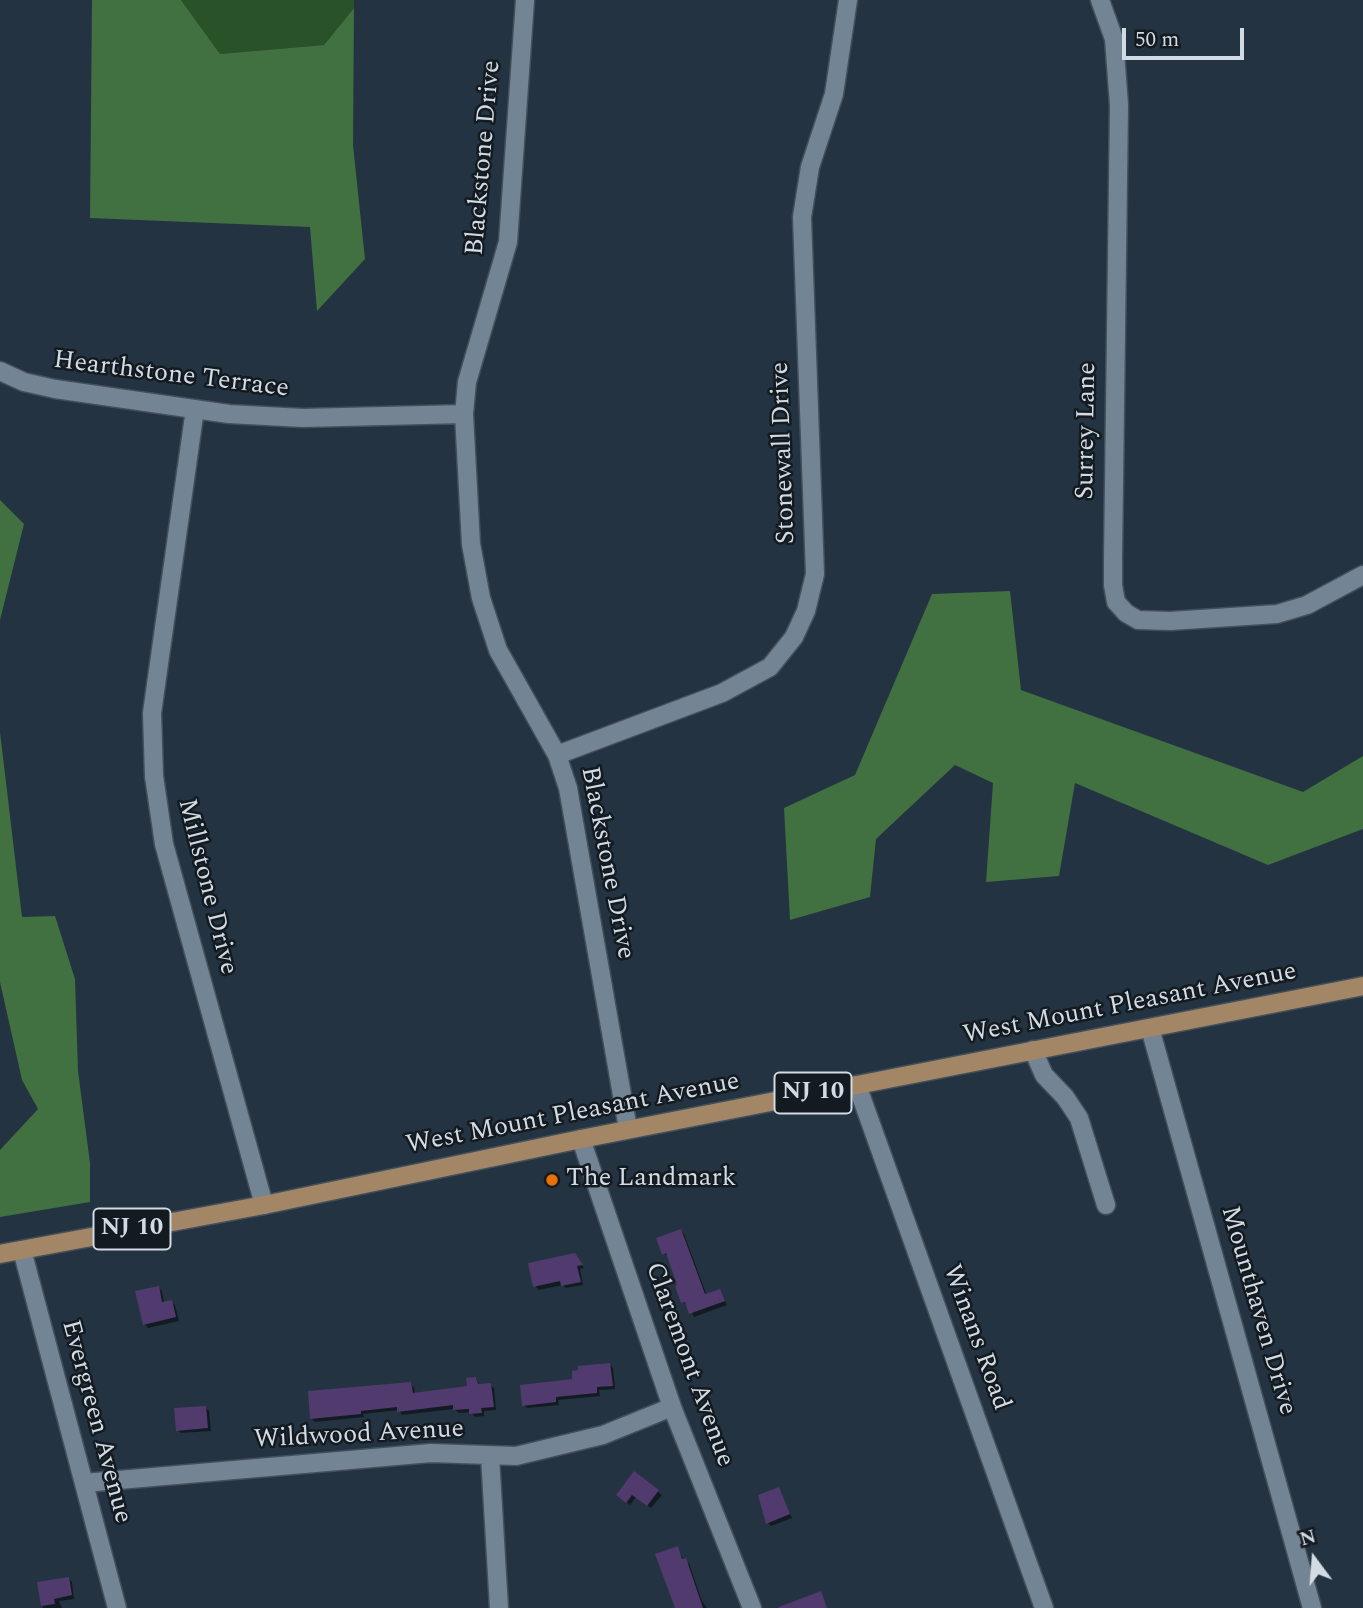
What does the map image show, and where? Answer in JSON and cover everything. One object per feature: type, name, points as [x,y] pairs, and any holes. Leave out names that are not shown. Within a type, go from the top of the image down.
[{"type":"main road","name":"West Mount Pleasant Avenue","points":[[0,1254],[264,1205],[628,1129],[1363,986]]},
{"type":"street","name":"Blackstone Drive","points":[[525,0],[508,242],[467,382],[464,414],[471,544],[481,598],[498,650],[557,755],[568,788],[628,1129]]},
{"type":"street","name":"Stonewall Drive","points":[[557,755],[722,693],[770,667],[794,637],[806,611],[815,574],[802,217],[810,167],[834,94],[848,0]]},
{"type":"street","name":"Surrey Lane","points":[[1100,0],[1114,39],[1119,105],[1113,559],[1116,602],[1126,613],[1138,620],[1170,621],[1277,614],[1307,605],[1363,575]]},
{"type":"street","name":"Hearthstone Terrace","points":[[0,371],[23,382],[55,389],[229,414],[303,418],[464,414]]},
{"type":"street","name":"Millstone Drive","points":[[195,409],[152,713],[154,776],[164,844],[264,1205]]},
{"type":"street","name":"Mounthaven Drive","points":[[1150,1028],[1312,1608]]},
{"type":"street","points":[[1033,1050],[1044,1075],[1065,1097],[1079,1118],[1106,1205]]},
{"type":"street","name":"Winans Road","points":[[857,1085],[1044,1608]]},
{"type":"street","name":"Claremont Avenue","points":[[581,1139],[672,1407],[752,1608]]},
{"type":"street","name":"Evergreen Avenue","points":[[22,1250],[117,1608]]},
{"type":"street","name":"Wildwood Avenue","points":[[84,1483],[431,1453],[516,1456],[603,1435],[672,1407]]},
{"type":"street","points":[[490,1456],[499,1608]]},
{"type":"green space","points":[[92,0],[181,0],[220,54],[324,45],[354,8],[353,145],[365,259],[317,311],[310,227],[90,218]]},
{"type":"green space","points":[[181,0],[354,0],[354,8],[324,45],[220,54]]},
{"type":"green space","points":[[0,500],[24,524],[0,620]]},
{"type":"green space","points":[[1010,591],[1021,690],[1303,792],[1363,756],[1363,829],[1268,865],[1075,783],[1059,876],[986,882],[993,783],[955,765],[876,839],[870,897],[790,920],[784,808],[855,775],[932,594]]},
{"type":"green space","points":[[0,732],[22,917],[55,916],[75,979],[78,1071],[90,1163],[90,1202],[0,1217],[0,1150],[38,1109],[22,1080],[0,982]]},
{"type":"building","points":[[681,1229],[705,1294],[720,1289],[725,1301],[689,1314],[685,1302],[681,1303],[666,1253],[662,1255],[656,1238]]},
{"type":"building","points":[[575,1253],[583,1265],[577,1266],[581,1282],[561,1286],[560,1281],[533,1287],[528,1263]]},
{"type":"building","points":[[159,1286],[162,1302],[172,1300],[176,1317],[143,1325],[135,1291]]},
{"type":"building","points":[[610,1363],[613,1386],[597,1387],[597,1393],[556,1397],[556,1402],[522,1406],[520,1385],[572,1379],[572,1371],[578,1370],[578,1366]]},
{"type":"building","points":[[476,1377],[478,1384],[491,1383],[494,1407],[481,1408],[482,1413],[469,1414],[469,1409],[453,1410],[453,1405],[397,1412],[397,1407],[310,1419],[308,1391],[411,1382],[413,1393],[467,1386],[466,1378]]},
{"type":"building","points":[[206,1406],[208,1428],[176,1431],[174,1408]]},
{"type":"building","points":[[634,1471],[659,1490],[647,1506],[632,1495],[626,1503],[616,1495]]},
{"type":"building","points":[[779,1487],[790,1514],[766,1524],[758,1495]]},
{"type":"building","points":[[678,1546],[682,1559],[686,1558],[703,1608],[675,1608],[655,1554]]},
{"type":"building","points":[[69,1577],[72,1595],[54,1599],[55,1604],[41,1606],[37,1582]]},
{"type":"building","points":[[821,1591],[827,1608],[779,1608],[779,1607]]},
{"type":"place","name":"The Landmark","points":[[552,1180]]}]
